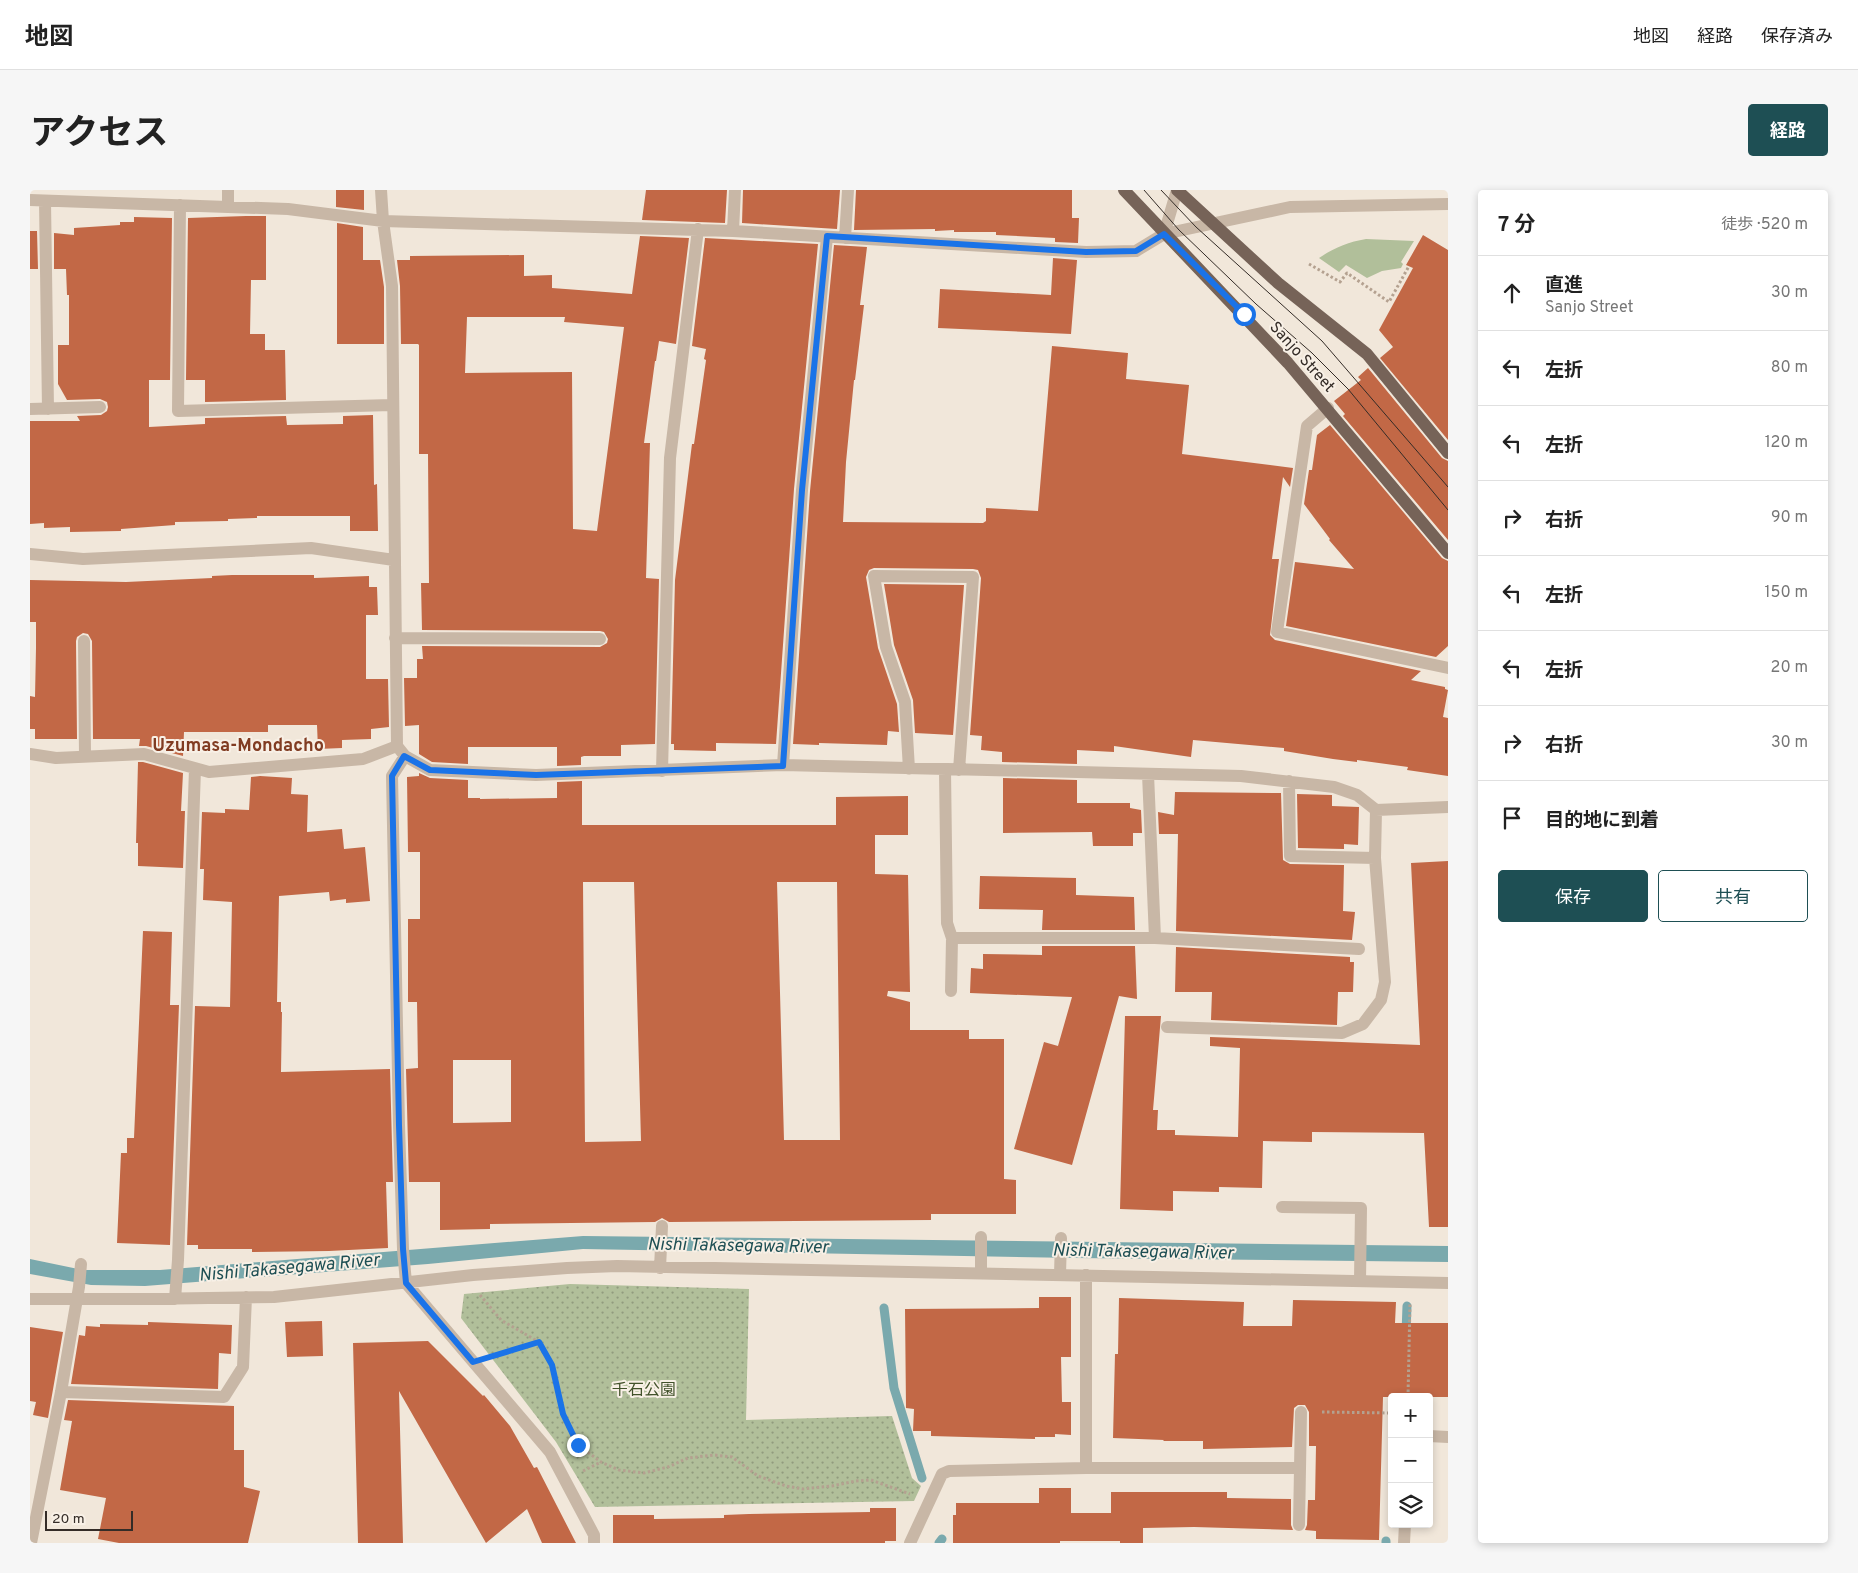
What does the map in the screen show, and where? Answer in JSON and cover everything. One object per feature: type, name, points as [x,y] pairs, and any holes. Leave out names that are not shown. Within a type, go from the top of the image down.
[{"type":"main road","name":"Sanjo Street","points":[[1124,190],[1164,234],[1244,314],[1328,408],[1448,553]]},
{"type":"main road","points":[[1178,190],[1212,224],[1278,283],[1367,354],[1448,453]]},
{"type":"street","points":[[228,190],[228,207]]},
{"type":"street","points":[[381,190],[392,286],[395,638],[400,751],[392,776],[403,1249],[406,1283],[550,1452],[594,1535],[594,1543]]},
{"type":"street","points":[[733,231],[734,190]]},
{"type":"street","points":[[845,238],[848,190]]},
{"type":"street","points":[[1164,234],[1178,190]]},
{"type":"street","points":[[30,200],[288,209],[383,220],[698,229],[1086,252],[1136,251],[1164,234],[1290,208],[1448,204]]},
{"type":"street","points":[[45,201],[48,409]]},
{"type":"street","points":[[180,206],[178,411],[392,405]]},
{"type":"street","points":[[662,771],[670,458],[698,229]]},
{"type":"street","points":[[783,766],[802,490],[827,236]]},
{"type":"street","points":[[30,409],[100,407]]},
{"type":"street","points":[[1328,408],[1307,426],[1277,632],[1448,668]]},
{"type":"street","points":[[30,554],[83,559],[311,548],[394,560]]},
{"type":"street","points":[[909,769],[905,702],[886,647],[874,576],[973,577],[959,770]]},
{"type":"street","points":[[395,638],[600,639]]},
{"type":"street","points":[[84,641],[85,757]]},
{"type":"street","points":[[30,754],[56,758],[144,754],[209,772],[363,759],[400,751],[430,770],[536,775],[783,766],[1241,776],[1334,787],[1358,795],[1376,810],[1448,807]]},
{"type":"street","points":[[175,1292],[178,1260],[195,769]]},
{"type":"street","points":[[945,770],[948,923],[952,938],[951,991]]},
{"type":"street","points":[[1148,774],[1155,938]]},
{"type":"street","points":[[1289,782],[1290,856],[1376,858]]},
{"type":"street","points":[[1167,1028],[1342,1033],[1363,1024],[1381,1000],[1385,982],[1376,858],[1376,810]]},
{"type":"street","points":[[952,938],[1155,938],[1359,949]]},
{"type":"street","points":[[1282,1206],[1361,1208],[1360,1281]]},
{"type":"street","points":[[660,1263],[662,1226]]},
{"type":"street","points":[[981,1237],[981,1274]]},
{"type":"street","points":[[1060,1275],[1061,1238]]},
{"type":"street","points":[[30,1298],[78,1293],[175,1292],[274,1297],[567,1268],[660,1263],[981,1274],[1448,1283]]},
{"type":"street","points":[[31,1543],[61,1392],[78,1293],[81,1264]]},
{"type":"street","points":[[1086,1275],[1086,1468]]},
{"type":"street","points":[[61,1392],[224,1397],[243,1367],[246,1297]]},
{"type":"street","points":[[1299,1525],[1301,1412]]},
{"type":"street","points":[[1433,1436],[1448,1437]]},
{"type":"street","points":[[910,1543],[942,1474],[949,1471],[1086,1468],[1300,1468]]},
{"type":"street","points":[[1404,1543],[1405,1528]]},
{"type":"path","points":[[1309,264],[1340,282],[1347,273],[1389,302],[1409,266]]},
{"type":"path","points":[[1408,1393],[1411,1282]]},
{"type":"path","points":[[472,1294],[479,1293],[501,1320],[539,1342],[552,1365],[563,1414],[578,1445],[601,1462],[618,1470],[644,1473],[668,1467],[688,1458],[723,1456],[732,1457],[758,1476],[786,1486],[803,1489],[871,1480],[916,1497],[928,1504]]},
{"type":"path","points":[[473,1362],[539,1342]]},
{"type":"path","points":[[1301,1412],[1388,1413]]},
{"type":"green space","points":[[1366,239],[1414,241],[1401,262],[1403,264],[1401,268],[1382,271],[1367,278],[1346,265],[1339,272],[1319,258],[1341,246]]},
{"type":"green space","name":"千石公園","points":[[570,1284],[749,1289],[746,1420],[892,1416],[912,1478],[921,1486],[914,1501],[595,1507],[556,1442],[461,1318],[464,1294]]},
{"type":"water","name":"Nishi Takasegawa River","points":[[583,1236],[1448,1246],[1448,1262],[1075,1258],[583,1249],[428,1264],[145,1286],[91,1285],[30,1274],[30,1259],[83,1270],[160,1270]]},
{"type":"building","points":[[336,190],[364,190],[364,210],[336,207]]},
{"type":"building","points":[[646,190],[727,190],[725,223],[642,220]]},
{"type":"building","points":[[743,190],[840,190],[837,229],[742,223]]},
{"type":"building","points":[[856,190],[1072,190],[1072,218],[1079,218],[1078,243],[1055,242],[1055,238],[996,235],[996,232],[954,232],[954,230],[935,231],[935,229],[854,230]]},
{"type":"building","points":[[266,216],[266,280],[251,280],[250,334],[265,334],[265,350],[285,350],[286,400],[205,402],[205,380],[186,380],[188,218]]},
{"type":"building","points":[[134,217],[172,218],[170,380],[149,380],[149,427],[205,424],[205,418],[286,416],[287,425],[343,424],[343,416],[373,415],[374,485],[377,484],[378,531],[350,531],[350,516],[257,516],[257,518],[228,519],[228,521],[175,522],[175,525],[121,529],[121,531],[70,532],[70,527],[44,528],[44,523],[30,524],[30,421],[80,421],[77,416],[101,415],[107,411],[108,407],[107,402],[100,399],[67,400],[58,384],[58,345],[69,345],[69,295],[67,295],[66,269],[54,269],[54,233],[74,235],[74,228],[120,225],[120,222],[134,222]]},
{"type":"building","points":[[337,223],[363,227],[363,260],[380,260],[384,287],[384,344],[337,344]]},
{"type":"building","points":[[30,231],[37,231],[38,269],[30,269]]},
{"type":"building","points":[[1423,235],[1448,250],[1448,440],[1380,358],[1393,347],[1379,330],[1413,268],[1406,265]]},
{"type":"building","points":[[640,236],[689,238],[676,344],[659,341],[644,443],[650,443],[646,578],[659,579],[655,744],[621,745],[621,756],[584,756],[581,757],[581,765],[557,766],[557,747],[468,747],[468,764],[432,762],[419,754],[419,725],[405,726],[404,678],[417,678],[417,659],[423,659],[422,646],[600,647],[607,643],[608,639],[604,632],[600,631],[422,630],[421,583],[429,583],[428,454],[419,454],[419,345],[401,344],[400,286],[397,260],[410,260],[410,256],[524,255],[524,276],[552,275],[552,288],[632,294]],"holes":[[[467,317],[565,317],[564,322],[624,327],[597,531],[573,529],[572,372],[465,373]]]},
{"type":"building","points":[[705,238],[818,244],[794,489],[776,744],[716,743],[716,751],[674,750],[674,744],[671,744],[675,580],[692,444],[694,444],[706,360],[704,359],[706,349],[692,346]]},
{"type":"building","points":[[834,245],[867,247],[860,305],[864,305],[846,462],[843,522],[983,523],[986,521],[986,508],[1038,511],[1052,346],[1128,353],[1126,379],[1189,385],[1182,454],[1293,468],[1290,487],[1283,477],[1272,559],[1279,559],[1270,635],[1275,640],[1421,671],[1411,680],[1445,687],[1448,690],[1443,717],[1448,718],[1448,776],[1407,770],[1408,767],[1357,760],[1357,762],[1333,759],[1284,751],[1284,748],[1193,740],[1191,757],[1114,746],[1114,752],[1077,750],[1077,764],[1002,762],[1002,752],[981,750],[982,736],[970,735],[981,578],[978,570],[973,569],[874,568],[869,570],[866,577],[878,648],[897,704],[899,732],[888,731],[887,745],[793,744],[810,491]]},
{"type":"building","points":[[1053,258],[1077,260],[1071,334],[938,328],[940,289],[1051,295]]},
{"type":"building","points":[[1368,368],[1442,458],[1448,461],[1448,540],[1343,416],[1345,414],[1334,401],[1361,380],[1358,377]]},
{"type":"building","points":[[1330,425],[1442,558],[1448,561],[1448,646],[1436,657],[1286,626],[1295,562],[1354,569],[1329,540],[1304,504],[1309,470],[1312,470],[1317,435]]},
{"type":"building","points":[[314,575],[314,578],[369,576],[369,587],[377,587],[378,615],[366,615],[366,679],[388,679],[389,727],[371,729],[371,739],[342,740],[342,748],[318,749],[317,725],[268,725],[268,732],[184,732],[183,756],[146,746],[139,746],[140,739],[93,739],[92,641],[88,634],[83,633],[77,637],[76,641],[77,739],[35,739],[35,729],[30,729],[30,696],[35,697],[36,622],[30,622],[30,580],[126,582],[212,578],[212,576]]},
{"type":"building","points":[[884,584],[964,585],[953,735],[915,733],[913,700],[894,645]]},
{"type":"building","points":[[138,762],[183,773],[181,811],[185,811],[183,868],[138,866],[138,843],[136,843]]},
{"type":"building","points":[[419,773],[430,778],[468,780],[468,798],[480,799],[557,798],[557,782],[582,781],[582,825],[836,825],[836,797],[908,796],[908,835],[875,835],[875,874],[908,875],[910,992],[888,991],[887,996],[910,1002],[910,1030],[969,1030],[969,1039],[1004,1039],[1004,1179],[1016,1180],[1016,1214],[931,1214],[931,1220],[669,1222],[662,1218],[655,1222],[490,1224],[490,1229],[440,1230],[440,1182],[409,1182],[406,1069],[418,1068],[417,1002],[408,1002],[408,919],[420,919],[420,852],[408,852],[407,777],[419,776]],"holes":[[[583,882],[634,882],[641,1141],[585,1142]],[[777,882],[837,882],[840,1140],[784,1140]],[[453,1060],[511,1060],[511,1122],[453,1123]]]},
{"type":"building","points":[[251,777],[292,778],[291,794],[308,795],[307,832],[342,829],[344,849],[365,847],[370,901],[346,903],[346,899],[330,901],[329,892],[279,896],[277,1002],[281,1002],[282,1012],[281,1072],[390,1069],[393,1182],[386,1182],[388,1248],[252,1252],[252,1249],[198,1249],[198,1245],[187,1245],[195,1006],[230,1007],[232,902],[203,900],[204,869],[200,869],[202,812],[225,813],[225,809],[249,810]]},
{"type":"building","points":[[1003,778],[1077,780],[1077,803],[1130,803],[1130,808],[1141,810],[1142,833],[1133,833],[1133,846],[1093,846],[1092,832],[1003,833]]},
{"type":"building","points":[[1175,792],[1281,793],[1283,860],[1290,864],[1344,865],[1343,911],[1355,912],[1352,940],[1176,931],[1178,834],[1159,834],[1158,812],[1174,815]]},
{"type":"building","points":[[1297,794],[1332,795],[1332,806],[1359,807],[1358,845],[1344,844],[1344,849],[1298,848]]},
{"type":"building","points":[[1448,861],[1448,1227],[1429,1227],[1424,1133],[1312,1132],[1312,1142],[1263,1141],[1262,1188],[1219,1187],[1219,1192],[1173,1191],[1173,1211],[1120,1209],[1125,1016],[1161,1016],[1153,1110],[1158,1110],[1157,1130],[1175,1130],[1175,1135],[1238,1137],[1240,1048],[1210,1046],[1210,1037],[1420,1045],[1411,863]]},
{"type":"building","points":[[980,876],[1076,878],[1076,895],[1134,897],[1135,930],[1042,930],[1043,910],[979,909]]},
{"type":"building","points":[[143,931],[172,932],[170,1005],[179,1005],[170,1245],[117,1243],[121,1153],[127,1153],[127,1138],[134,1138]]},
{"type":"building","points":[[1042,946],[1135,946],[1137,999],[1119,996],[1072,1165],[1014,1149],[1044,1042],[1058,1046],[1072,997],[970,993],[971,968],[983,969],[983,954],[1042,955]]},
{"type":"building","points":[[1176,947],[1350,957],[1350,962],[1354,962],[1353,992],[1338,992],[1337,1025],[1211,1020],[1212,992],[1175,992]]},
{"type":"building","points":[[1039,1297],[1071,1297],[1071,1357],[1061,1357],[1062,1402],[1071,1402],[1071,1435],[1055,1434],[1055,1437],[1035,1437],[1035,1439],[931,1436],[931,1431],[913,1431],[914,1409],[906,1408],[905,1309],[1039,1308]]},
{"type":"building","points":[[1119,1298],[1244,1302],[1243,1326],[1292,1326],[1293,1300],[1396,1302],[1395,1323],[1448,1323],[1448,1397],[1433,1397],[1433,1393],[1388,1393],[1388,1397],[1383,1397],[1379,1540],[1316,1539],[1316,1531],[1305,1530],[1308,1500],[1315,1500],[1316,1446],[1309,1446],[1309,1412],[1305,1405],[1298,1405],[1294,1408],[1292,1447],[1203,1449],[1203,1441],[1113,1438],[1115,1354],[1118,1354]]},
{"type":"building","points":[[322,1321],[323,1356],[287,1357],[285,1322]]},
{"type":"building","points":[[148,1322],[232,1325],[231,1354],[219,1353],[218,1389],[71,1384],[79,1335],[85,1336],[86,1326],[100,1327],[100,1324],[148,1325]]},
{"type":"building","points":[[30,1327],[63,1332],[48,1418],[33,1415],[36,1402],[30,1401]]},
{"type":"building","points":[[428,1341],[484,1395],[510,1426],[534,1468],[537,1467],[576,1543],[542,1543],[527,1509],[486,1543],[399,1391],[403,1543],[358,1543],[353,1343]]},
{"type":"building","points":[[68,1400],[234,1406],[234,1450],[244,1450],[244,1487],[260,1491],[248,1543],[119,1543],[98,1539],[106,1498],[60,1490],[72,1421],[64,1420]]},
{"type":"building","points":[[1039,1488],[1071,1488],[1071,1513],[1111,1513],[1111,1492],[1227,1492],[1227,1498],[1291,1499],[1291,1525],[1293,1530],[1194,1527],[1143,1528],[1143,1543],[1060,1541],[1060,1543],[953,1543],[953,1515],[956,1515],[956,1503],[1039,1503]]},
{"type":"building","points":[[870,1508],[896,1508],[896,1541],[885,1541],[885,1543],[613,1543],[613,1515],[654,1515],[654,1519],[724,1518],[724,1515],[870,1512]]},
{"type":"waterway","points":[[1406,1333],[1407,1306]]},
{"type":"waterway","points":[[884,1308],[894,1388],[922,1478]]},
{"type":"waterway","points":[[939,1543],[942,1539]]},
{"type":"tram line","points":[[1144,190],[1179,230],[1256,304],[1312,353],[1348,389],[1448,510]]},
{"type":"tram line","points":[[1161,190],[1196,227],[1322,341],[1448,487]]},
{"type":"district","name":"Uzumasa-Mondacho","points":[[238,745]]},
{"type":"route","points":[[578,1445],[563,1414],[552,1365],[539,1342],[473,1362],[406,1283],[399,1125],[392,776],[404,756],[430,770],[536,775],[783,766],[802,490],[827,236],[1086,252],[1136,251],[1164,234],[1244,314]]}]
